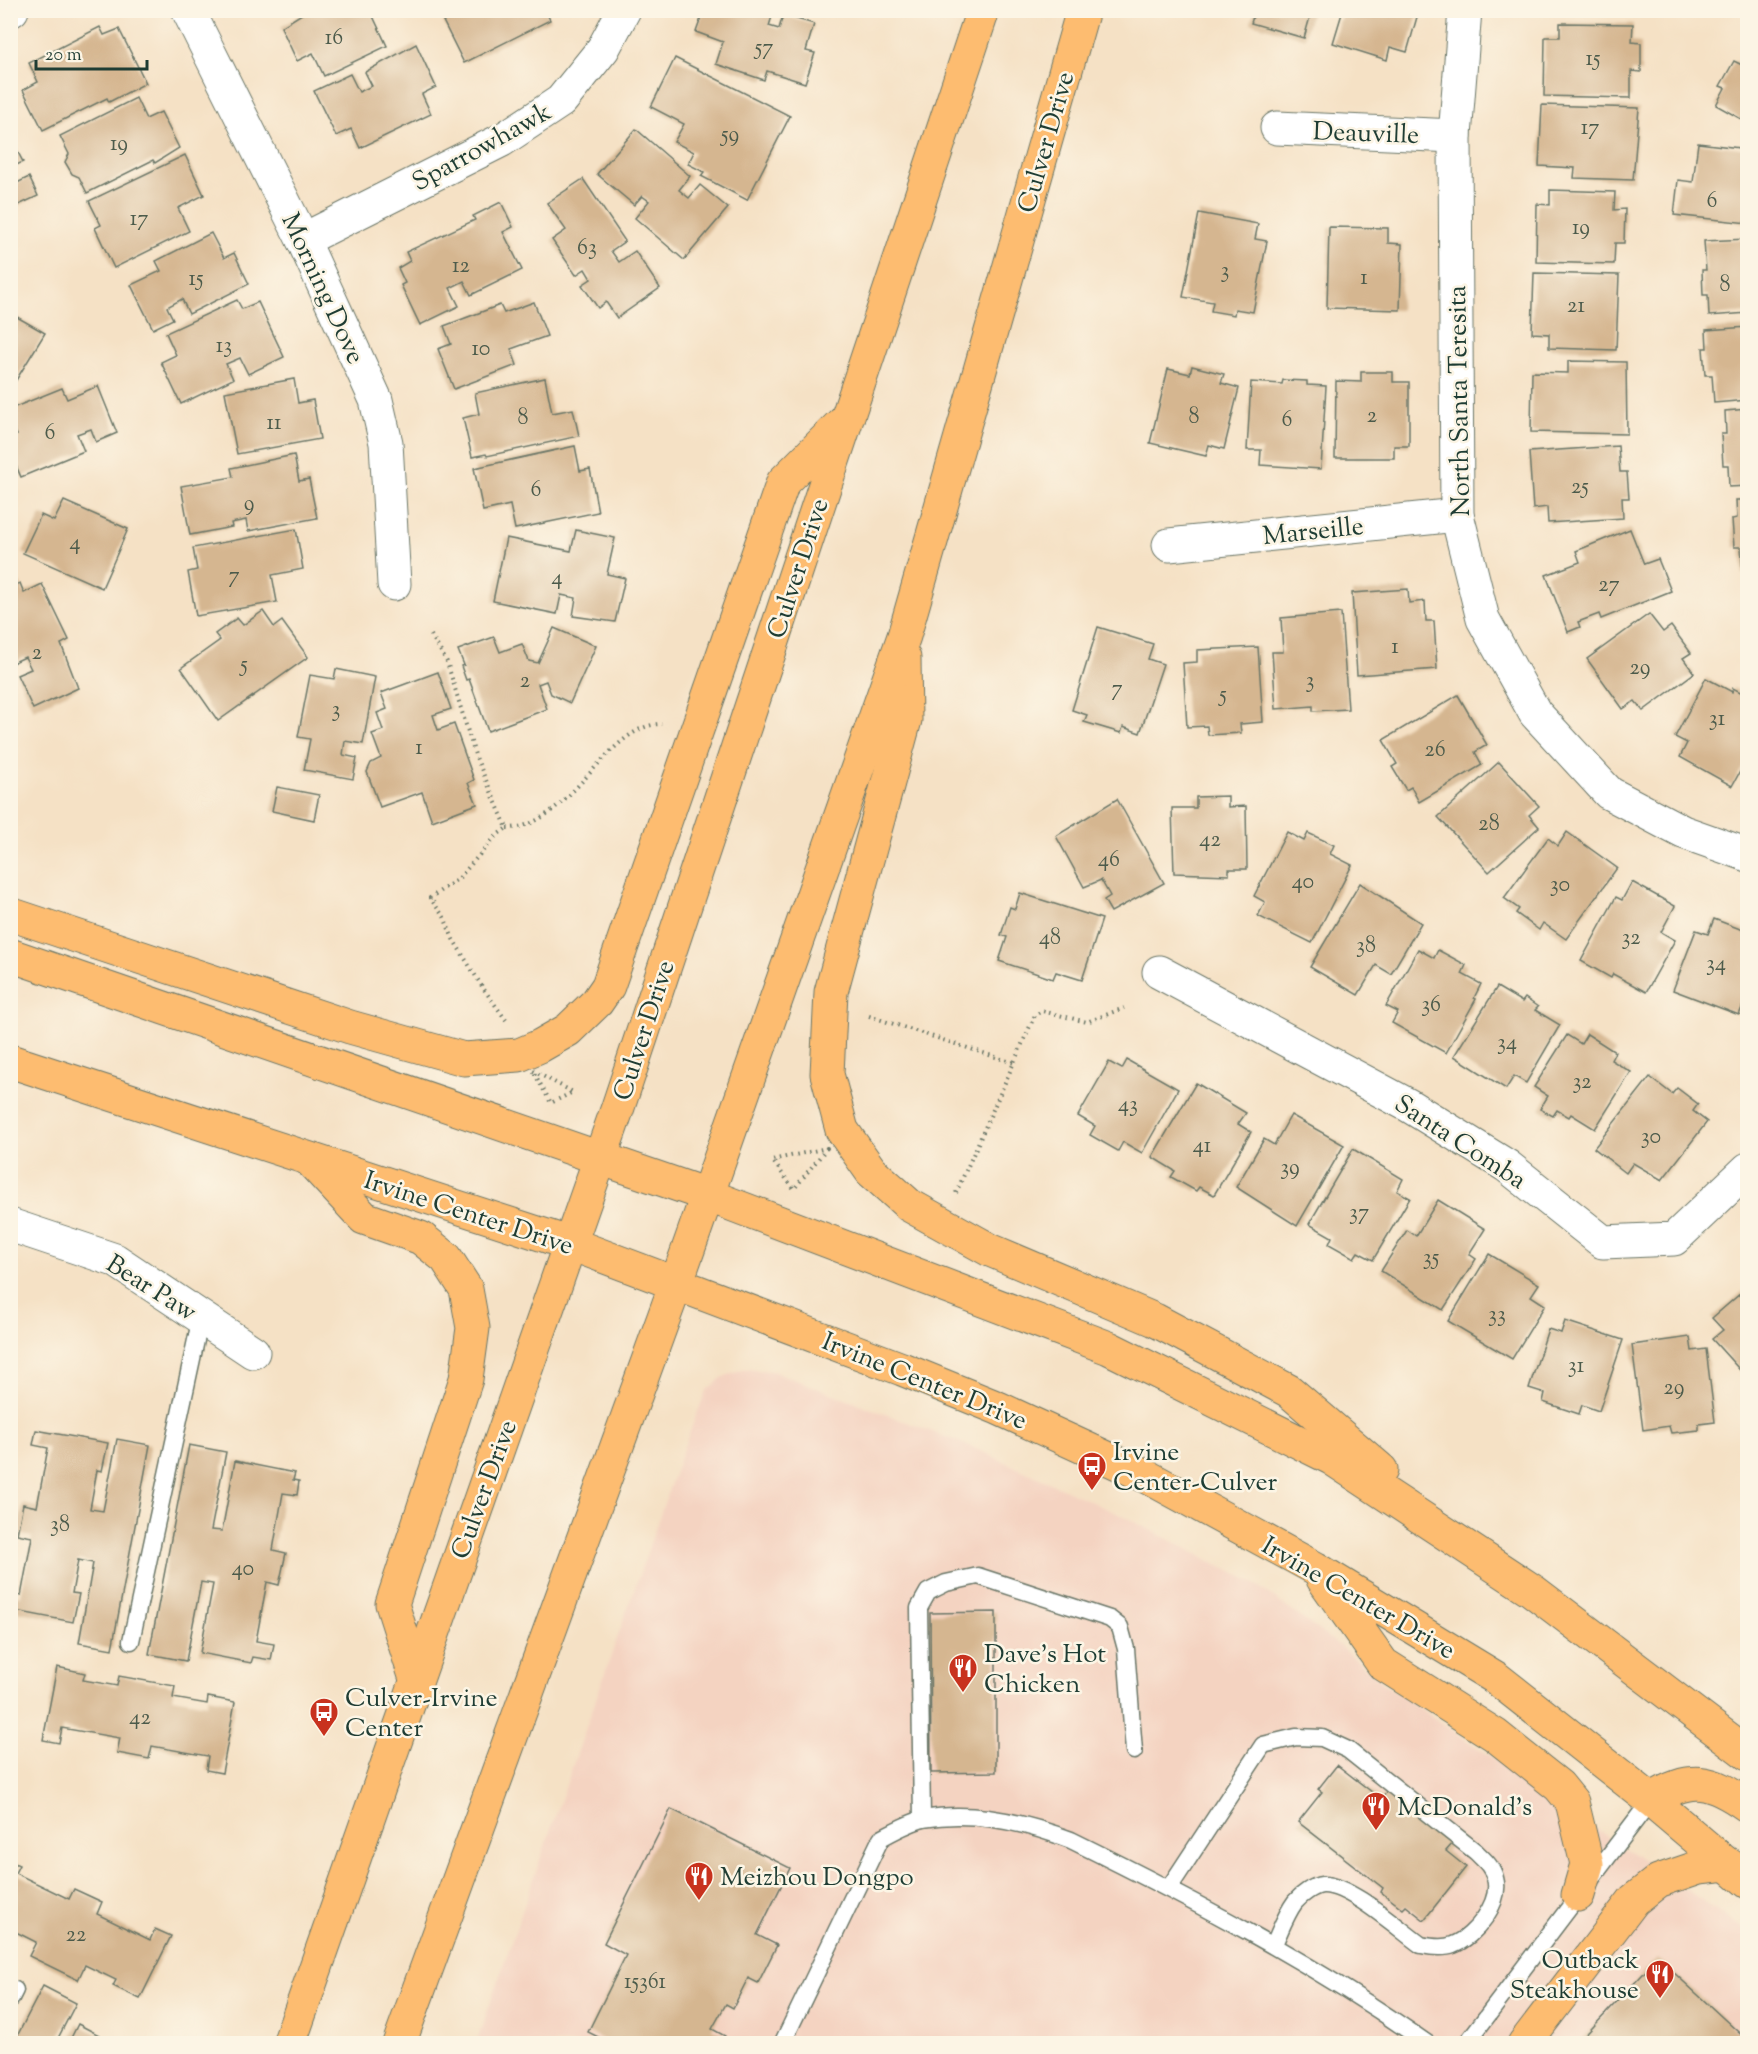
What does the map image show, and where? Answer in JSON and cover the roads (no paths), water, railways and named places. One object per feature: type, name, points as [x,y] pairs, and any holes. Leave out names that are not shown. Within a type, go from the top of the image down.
[{"type":"main road","name":"Culver Drive","points":[[289,2043],[571,1244],[983,10]]},
{"type":"main road","name":"Culver Drive","points":[[399,2043],[676,1284],[904,636],[1083,10]]},
{"type":"main road","points":[[10,914],[350,1027],[464,1059],[519,1055],[568,1030],[597,1002],[608,986],[783,482],[847,417]]},
{"type":"main road","points":[[904,636],[905,720],[831,992],[827,1074],[842,1130],[871,1171],[909,1205],[990,1250],[1155,1320],[1289,1391],[1491,1565]]},
{"type":"main road","points":[[10,955],[707,1195],[1109,1348],[1331,1458],[1533,1591],[1748,1754]]},
{"type":"main road","name":"Irvine Center Drive","points":[[10,1062],[571,1244],[902,1369],[1062,1436],[1146,1476],[1315,1568],[1496,1678],[1651,1800],[1738,1873]]},
{"type":"main road","points":[[311,1161],[364,1218],[421,1238],[446,1258],[465,1289],[473,1328],[466,1379],[392,1604],[416,1679]]},
{"type":"main road","points":[[1315,1568],[1383,1664],[1496,1735],[1559,1786],[1572,1802],[1587,1864],[1578,1895]]},
{"type":"main road","points":[[1651,1800],[1683,1782],[1699,1781],[1721,1789],[1748,1806]]},
{"type":"main road","points":[[1524,2043],[1634,1900],[1658,1881],[1699,1867],[1738,1873]]},
{"type":"street","name":"Morning Dove","points":[[188,10],[303,240],[376,400],[386,443],[394,584]]},
{"type":"street","name":"Sparrowhawk","points":[[303,240],[502,140],[561,101],[603,49],[624,10]]},
{"type":"street","name":"North Santa Teresita","points":[[1465,10],[1455,136],[1457,515],[1483,619],[1535,713],[1609,793],[1683,832],[1748,855]]},
{"type":"street","name":"Deauville","points":[[1277,128],[1455,136]]},
{"type":"street","name":"Marseille","points":[[1169,545],[1457,515]]},
{"type":"street","name":"Santa Comba","points":[[1159,972],[1418,1112],[1507,1166],[1603,1242],[1674,1239],[1748,1169]]},
{"type":"street","name":"Bear Paw","points":[[10,1225],[115,1260],[253,1352]]},
{"type":"lane","points":[[132,1641],[201,1317]]},
{"type":"lane","points":[[922,1819],[919,1608],[928,1592],[946,1582],[978,1576],[1110,1619],[1120,1627],[1126,1649],[1134,1751]]},
{"type":"lane","points":[[1169,1888],[1263,1745],[1296,1737],[1322,1738],[1347,1750],[1490,1865],[1497,1894],[1481,1921],[1466,1938],[1452,1946],[1434,1948],[1421,1945],[1349,1893],[1335,1886],[1321,1885],[1308,1890],[1295,1903],[1274,1944]]},
{"type":"lane","points":[[1466,2043],[1651,1800]]},
{"type":"lane","points":[[782,2043],[881,1838],[922,1819],[957,1815],[1002,1821],[1046,1831],[1169,1888],[1274,1944],[1361,1997],[1428,2043]]},
{"type":"place","name":"Irvine Center-Culver","points":[[1092,1492]]},
{"type":"place","name":"Dave's Hot Chicken","points":[[963,1694]]},
{"type":"place","name":"Culver-Irvine Center","points":[[324,1738]]},
{"type":"place","name":"McDonald's","points":[[1376,1832]]},
{"type":"place","name":"Meizhou Dongpo","points":[[699,1902]]},
{"type":"place","name":"Outback Steakhouse","points":[[1660,2000]]}]
